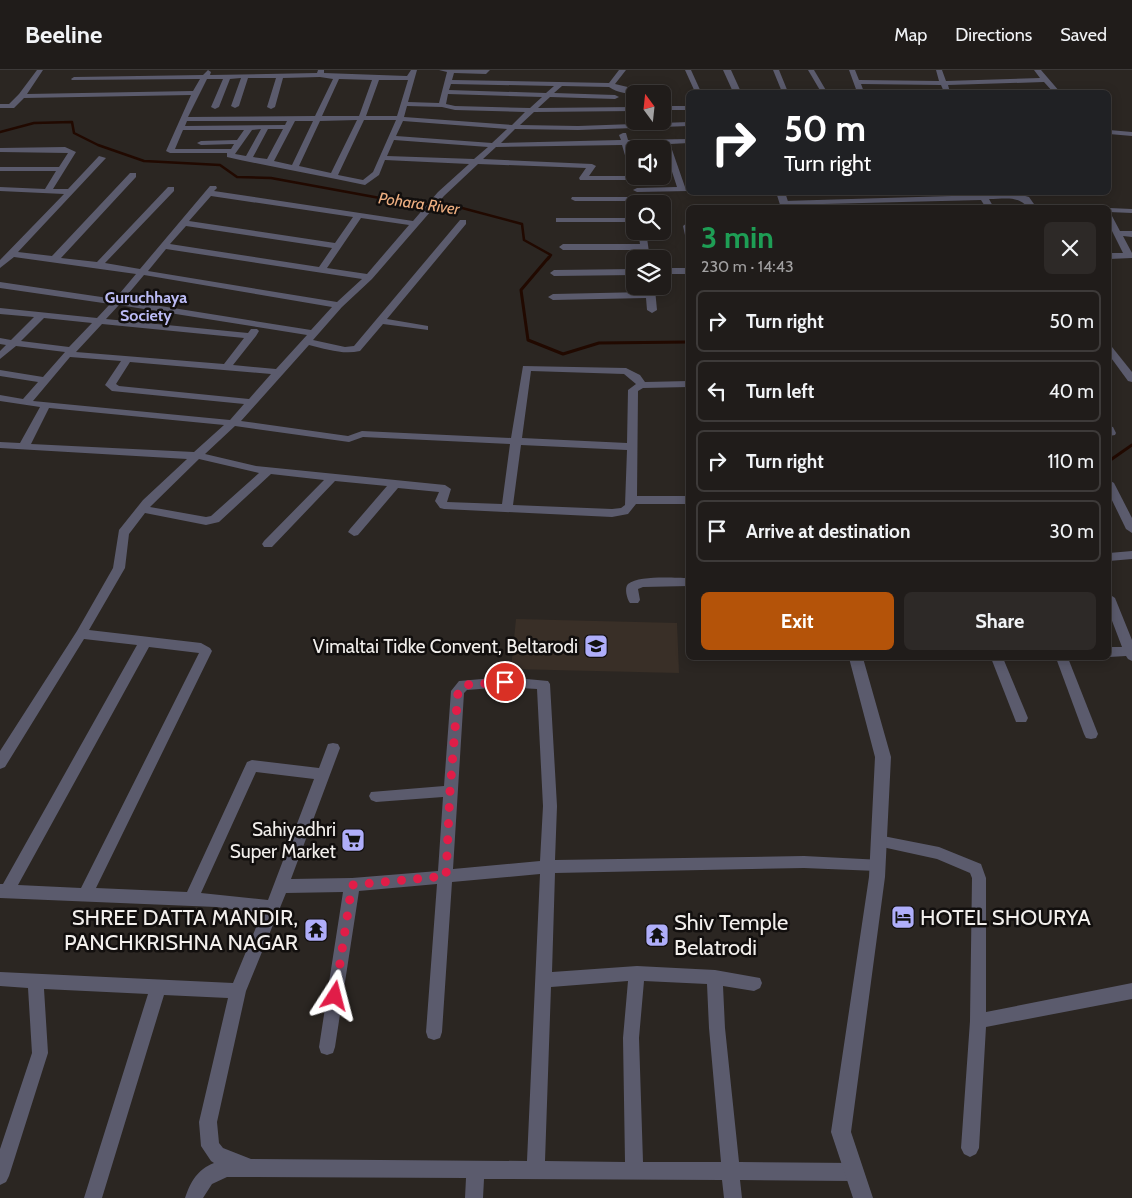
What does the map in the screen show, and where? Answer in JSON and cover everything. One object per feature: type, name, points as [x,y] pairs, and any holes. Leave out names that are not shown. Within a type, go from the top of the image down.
[{"type":"street","points":[[0,106],[11,106],[22,96],[40,70]]},
{"type":"street","points":[[63,95],[79,70]]},
{"type":"street","points":[[442,70],[486,72],[487,70]]},
{"type":"street","points":[[442,105],[451,70]]},
{"type":"street","points":[[623,70],[616,76],[613,87],[626,146]]},
{"type":"street","points":[[688,70],[697,90]]},
{"type":"street","points":[[727,70],[736,90]]},
{"type":"street","points":[[776,70],[784,90]]},
{"type":"street","points":[[811,70],[823,90]]},
{"type":"street","points":[[852,70],[859,90]]},
{"type":"street","points":[[939,70],[946,90]]},
{"type":"street","points":[[1037,70],[1054,90]]},
{"type":"street","points":[[74,79],[207,73],[227,76],[280,76],[320,73],[337,77],[376,78],[413,73],[405,104],[384,158],[376,173],[365,183],[230,155],[249,128]]},
{"type":"street","points":[[207,73],[195,92],[170,151],[232,151]]},
{"type":"street","points":[[215,107],[227,76]]},
{"type":"street","points":[[235,106],[245,76]]},
{"type":"street","points":[[271,107],[280,76]]},
{"type":"street","points":[[294,168],[337,77]]},
{"type":"street","points":[[334,176],[362,116],[376,78]]},
{"type":"street","points":[[856,82],[1006,84],[1044,80]]},
{"type":"street","points":[[448,82],[560,84],[626,89]]},
{"type":"street","points":[[962,82],[968,90]]},
{"type":"street","points":[[0,763],[81,634],[119,568],[123,533],[142,509],[233,423],[312,333],[369,277],[417,224],[441,194],[560,84]]},
{"type":"street","points":[[22,96],[195,92]]},
{"type":"street","points":[[445,92],[615,97]]},
{"type":"street","points":[[405,104],[442,105],[455,108],[532,110],[626,109]]},
{"type":"street","points":[[436,150],[455,108]]},
{"type":"street","points":[[671,108],[686,108]]},
{"type":"street","points":[[183,124],[249,128],[317,118],[362,116],[514,128],[686,124]]},
{"type":"street","points":[[183,124],[290,122]]},
{"type":"street","points":[[268,162],[290,122]]},
{"type":"street","points":[[247,160],[266,127]]},
{"type":"street","points":[[1111,132],[1132,134]]},
{"type":"street","points":[[392,138],[476,163],[592,166],[583,178],[626,177]]},
{"type":"street","points":[[671,142],[686,141]]},
{"type":"street","points":[[173,143],[239,142]]},
{"type":"street","points":[[384,158],[436,150],[494,145],[625,143]]},
{"type":"street","points":[[0,150],[65,149],[72,152],[48,190]]},
{"type":"street","points":[[651,195],[685,190],[671,155]]},
{"type":"street","points":[[0,265],[102,158]]},
{"type":"street","points":[[0,169],[62,169]]},
{"type":"street","points":[[53,260],[133,175]]},
{"type":"street","points":[[99,265],[171,189]]},
{"type":"street","points":[[2,192],[48,190],[70,192]]},
{"type":"street","points":[[25,403],[117,302],[211,191],[417,224]]},
{"type":"street","points":[[785,205],[853,204],[896,199],[1022,196],[1029,205]]},
{"type":"street","points":[[575,199],[626,197]]},
{"type":"street","points":[[984,197],[988,205]]},
{"type":"street","points":[[936,198],[940,205]]},
{"type":"street","points":[[896,199],[899,205]]},
{"type":"street","points":[[1111,210],[1132,211]]},
{"type":"street","points":[[321,270],[358,215]]},
{"type":"street","points":[[559,220],[626,220]]},
{"type":"street","points":[[305,341],[345,350],[357,349],[463,222]]},
{"type":"street","points":[[1111,222],[1131,256]]},
{"type":"street","points":[[183,223],[338,246]]},
{"type":"street","points":[[1117,233],[1132,234]]},
{"type":"street","points":[[643,240],[644,250]]},
{"type":"street","points":[[164,246],[369,277]]},
{"type":"street","points":[[564,247],[644,247]]},
{"type":"street","points":[[12,254],[99,265],[339,305]]},
{"type":"street","points":[[1111,256],[1131,256]]},
{"type":"street","points":[[671,271],[686,271]]},
{"type":"street","points":[[554,273],[626,272]]},
{"type":"street","points":[[0,285],[312,333]]},
{"type":"street","points":[[553,297],[626,292]]},
{"type":"street","points":[[650,295],[652,310]]},
{"type":"street","points":[[0,311],[251,336]]},
{"type":"street","points":[[0,356],[40,316]]},
{"type":"street","points":[[380,321],[425,328]]},
{"type":"street","points":[[227,367],[260,324]]},
{"type":"street","points":[[0,341],[127,359],[278,372]]},
{"type":"street","points":[[1111,352],[1132,379]]},
{"type":"street","points":[[127,359],[110,385],[116,388],[251,402]]},
{"type":"street","points":[[507,509],[526,368],[626,371],[636,377],[642,386]]},
{"type":"street","points":[[1111,368],[1123,368]]},
{"type":"street","points":[[0,373],[45,380]]},
{"type":"street","points":[[0,445],[180,456],[197,455],[268,471],[445,489],[441,501],[444,505],[612,513],[624,511],[630,506],[633,390],[636,387],[642,386],[686,384]]},
{"type":"street","points":[[0,398],[25,403],[233,423],[349,439],[362,434],[632,447]]},
{"type":"street","points":[[24,446],[46,405]]},
{"type":"street","points":[[142,509],[206,521],[216,519],[268,471]]},
{"type":"street","points":[[268,544],[332,478]]},
{"type":"street","points":[[354,532],[395,484]]},
{"type":"street","points":[[1111,487],[1132,529]]},
{"type":"street","points":[[631,500],[686,500]]},
{"type":"street","points":[[1111,557],[1132,555]]},
{"type":"street","points":[[634,600],[632,587],[642,583],[686,582]]},
{"type":"street","points":[[1111,603],[1131,654],[1111,652]]},
{"type":"street","points":[[81,634],[201,648],[206,651],[206,655],[86,894]]},
{"type":"street","points":[[145,642],[3,891],[191,898],[272,907]]},
{"type":"street","points":[[857,660],[882,758],[877,865],[841,1132],[863,1198]]},
{"type":"street","points":[[998,660],[1021,718]]},
{"type":"street","points":[[1063,660],[1091,734]]},
{"type":"street","points":[[434,1032],[439,935],[446,876],[450,791],[458,692],[464,685],[505,682],[543,684],[550,806],[536,1171]]},
{"type":"street","points":[[251,1168],[217,1155],[210,1146],[208,1122],[238,991],[281,886],[333,748]]},
{"type":"street","points":[[191,898],[252,766],[323,774]]},
{"type":"street","points":[[376,796],[450,791]]},
{"type":"street","points":[[878,841],[939,853],[976,870],[979,878],[978,1021],[970,1148]]},
{"type":"street","points":[[281,886],[352,885],[547,867],[804,862],[877,865]]},
{"type":"street","points":[[327,1047],[352,885]]},
{"type":"street","points":[[543,980],[637,973],[715,976],[754,983]]},
{"type":"street","points":[[634,1171],[631,1038],[637,973]]},
{"type":"street","points":[[715,976],[717,1028],[733,1198]]},
{"type":"street","points":[[0,979],[238,991]]},
{"type":"street","points":[[0,1176],[40,1053],[36,982]]},
{"type":"street","points":[[93,1198],[159,986]]},
{"type":"street","points":[[978,1021],[1132,991]]},
{"type":"street","points":[[194,1198],[199,1184],[216,1170],[251,1168],[475,1171],[854,1172]]},
{"type":"street","points":[[474,1198],[475,1171]]},
{"type":"shaded area","name":"Vimaltai Tidke Convent, Beltarodi","points":[[516,619],[677,623],[679,673],[511,669]]},
{"type":"waterway","name":"Pohara River","points":[[0,132],[34,123],[72,122],[74,133],[98,145],[144,161],[220,165],[237,177],[271,178],[418,205],[447,204],[522,224],[524,240],[551,255],[548,259]]},
{"type":"waterway","name":"Pohara River","points":[[549,257],[521,290],[528,340],[563,354],[599,343],[686,342]]},
{"type":"waterway","name":"Pohara River","points":[[1111,460],[1132,445]]},
{"type":"place","name":"Vimaltai Tidke Convent, Beltarodi","points":[[596,646]]},
{"type":"place","name":"Sahiyadhri Super Market","points":[[353,840]]},
{"type":"place","name":"HOTEL SHOURYA","points":[[903,917]]},
{"type":"place","name":"SHREE DATTA MANDIR, PANCHKRISHNA NAGAR","points":[[316,930]]},
{"type":"place","name":"Shiv Temple Belatrodi","points":[[657,935]]},
{"type":"district","name":"Guruchhaya Society","points":[[146,306]]},
{"type":"route","points":[[335,996],[352,885],[446,876],[450,791],[458,692],[464,685],[505,682]]}]
